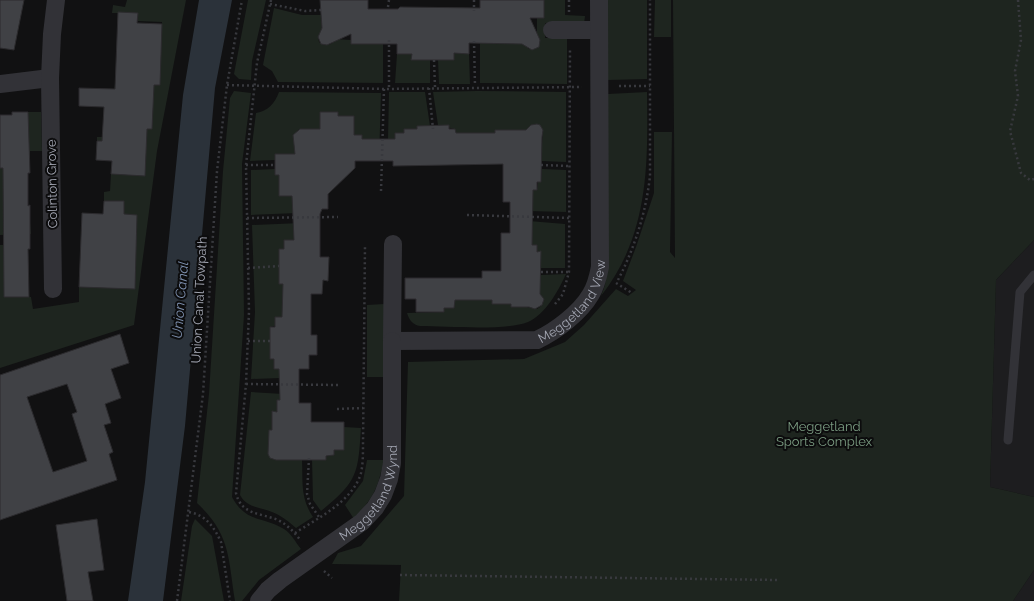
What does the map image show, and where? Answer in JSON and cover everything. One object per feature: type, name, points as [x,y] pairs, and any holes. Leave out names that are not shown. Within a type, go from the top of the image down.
[{"type":"street","name":"Colinton Grove","points":[[53,289],[50,78],[52,34],[56,0]]},
{"type":"street","name":"Meggetland View","points":[[392,341],[537,340],[551,334],[570,318],[591,295],[597,282],[600,267],[598,87],[599,0]]},
{"type":"street","points":[[552,30],[599,30]]},
{"type":"street","points":[[0,84],[50,78]]},
{"type":"street","points":[[392,341],[393,244]]},
{"type":"street","name":"Meggetland Wynd","points":[[259,601],[268,590],[362,522],[375,508],[390,479],[392,463],[392,341]]},
{"type":"lane","points":[[1008,440],[1020,292],[1034,275]]},
{"type":"path","name":"Union Canal Towpath","points":[[177,601],[203,394],[217,171],[227,84],[242,0]]},
{"type":"path","points":[[271,0],[257,63],[246,165],[248,341],[246,384],[236,493],[238,502],[241,506],[253,513],[279,521],[295,533],[313,557]]},
{"type":"path","points":[[388,7],[389,0]]},
{"type":"path","points":[[474,0],[474,11]]},
{"type":"path","points":[[611,289],[616,283],[626,263],[648,200],[650,176],[650,0]]},
{"type":"path","points":[[1018,0],[1021,40],[1015,71],[1018,96],[1010,131],[1021,173],[1030,180],[1034,178]]},
{"type":"path","points":[[270,4],[305,10],[321,10]]},
{"type":"path","points":[[388,40],[389,88]]},
{"type":"path","points":[[474,41],[475,86]]},
{"type":"path","points":[[434,60],[435,87]]},
{"type":"path","points":[[227,84],[255,86],[384,88],[475,86],[650,86]]},
{"type":"path","points":[[550,308],[563,294],[569,272],[570,86]]},
{"type":"path","points":[[381,191],[384,88]]},
{"type":"path","points":[[429,88],[433,129]]},
{"type":"path","points":[[246,165],[274,165]]},
{"type":"path","points":[[542,165],[569,166]]},
{"type":"path","points":[[467,215],[569,218]]},
{"type":"path","points":[[247,218],[338,217]]},
{"type":"path","points":[[295,533],[341,502],[356,483],[360,474],[362,465],[365,245]]},
{"type":"path","points":[[248,268],[279,266]]},
{"type":"path","points":[[540,272],[569,272]]},
{"type":"path","points":[[616,283],[632,293]]},
{"type":"path","points":[[248,341],[270,341]]},
{"type":"path","points":[[246,384],[338,385]]},
{"type":"path","points":[[337,409],[363,408]]},
{"type":"path","points":[[309,458],[307,494],[310,504],[319,517]]},
{"type":"path","points":[[189,512],[207,520],[221,542],[230,601]]},
{"type":"path","points":[[400,575],[778,580]]},
{"type":"shaded area","points":[[1034,240],[1034,497],[990,487],[996,280]]},
{"type":"shaded area","points":[[1034,570],[1034,601],[1013,601]]},
{"type":"green space","points":[[127,0],[186,0],[157,151],[134,325],[0,368],[0,245],[4,245],[5,297],[31,297],[33,309],[79,302],[79,287],[135,289],[136,267],[122,266],[81,243],[81,238],[135,240],[124,214],[124,201],[104,201],[104,192],[110,191],[111,174],[145,176],[146,154],[134,153],[97,141],[97,137],[117,137],[118,127],[152,128],[153,106],[114,91],[115,84],[160,85],[162,22],[138,21],[137,13],[112,13],[113,5],[125,7]]},
{"type":"green space","points":[[248,0],[266,0],[252,61],[251,80],[239,79],[234,74]]},
{"type":"green space","points":[[544,0],[565,0],[565,15],[585,16],[584,24],[545,23],[545,38],[567,38],[567,84],[480,83],[480,43],[524,44],[529,49],[537,48],[540,40],[537,35],[537,18],[544,18]]},
{"type":"green space","points":[[608,0],[647,0],[647,79],[608,80]]},
{"type":"green space","points":[[655,0],[671,0],[671,37],[654,37]]},
{"type":"green space","name":"Meggetland Sports Complex","points":[[673,0],[1034,0],[1034,240],[996,280],[990,487],[1034,497],[1034,570],[1013,601],[399,601],[401,565],[332,564],[338,553],[361,546],[404,496],[408,362],[524,359],[565,342],[584,325],[616,289],[628,296],[636,290],[623,281],[654,193],[654,132],[672,132],[670,252],[675,258]]},
{"type":"green space","points":[[274,8],[302,15],[321,15],[322,30],[318,37],[319,42],[323,45],[331,44],[334,39],[351,40],[351,44],[383,39],[383,83],[278,82],[272,71],[263,65]]},
{"type":"green space","points":[[454,53],[469,54],[470,84],[439,84],[438,60],[454,60]]},
{"type":"green space","points":[[397,54],[412,54],[411,59],[430,60],[430,83],[395,83]]},
{"type":"green space","points":[[234,91],[251,93],[242,164],[244,315],[232,497],[237,505],[249,515],[276,525],[287,531],[301,549],[259,580],[242,601],[235,601],[229,560],[222,537],[208,515],[197,503],[209,394],[223,171],[230,98]]},
{"type":"green space","points":[[279,92],[381,93],[379,161],[369,161],[365,146],[361,140],[354,135],[354,116],[338,116],[338,112],[320,131],[300,129],[297,131],[294,137],[295,154],[275,154],[275,160],[250,161],[256,113],[270,106]]},
{"type":"green space","points":[[389,92],[425,92],[430,126],[417,126],[417,129],[404,133],[395,133],[395,139],[388,139]]},
{"type":"green space","points":[[433,92],[566,92],[566,162],[541,161],[543,130],[538,124],[531,125],[528,130],[495,130],[495,134],[456,133],[455,129],[438,125]]},
{"type":"green space","points":[[647,92],[646,173],[637,224],[629,249],[617,273],[601,296],[605,285],[607,264],[608,94]]},
{"type":"green space","points":[[28,112],[41,112],[42,151],[30,151],[30,158],[0,158],[28,138]]},
{"type":"green space","points":[[0,168],[3,168],[3,222],[30,222],[31,234],[0,235]]},
{"type":"green space","points":[[275,169],[275,175],[279,175],[279,195],[292,196],[292,203],[298,203],[298,213],[251,215],[251,170]]},
{"type":"green space","points":[[542,169],[566,170],[566,212],[528,211],[533,190],[537,190],[538,182],[541,182]]},
{"type":"green space","points":[[529,221],[565,224],[565,268],[541,268],[541,252],[537,252],[536,245],[532,245],[532,233],[529,233]]},
{"type":"green space","points":[[301,223],[294,240],[284,240],[284,249],[279,249],[279,284],[283,284],[283,294],[289,294],[283,319],[275,326],[270,327],[270,359],[274,359],[279,369],[280,378],[251,379],[255,312],[252,225]]},
{"type":"green space","points":[[566,274],[560,287],[546,308],[534,319],[518,325],[491,327],[420,326],[415,325],[412,322],[407,313],[444,312],[444,308],[454,308],[455,300],[465,300],[465,297],[492,300],[492,304],[511,304],[537,309],[543,303],[541,295],[537,293],[537,284],[540,283],[541,275]]},
{"type":"green space","points":[[384,304],[384,377],[367,377],[367,305]]},
{"type":"green space","points":[[251,392],[283,394],[277,412],[272,412],[272,430],[269,430],[271,458],[275,460],[302,459],[302,482],[304,496],[313,517],[296,528],[276,514],[250,505],[240,495]]},
{"type":"green space","points":[[344,427],[361,428],[357,467],[349,484],[321,511],[313,500],[312,459],[334,455],[334,450]]},
{"type":"green space","points":[[367,460],[384,460],[377,486],[371,498],[354,519],[345,505],[363,481]]},
{"type":"green space","points":[[195,519],[212,536],[224,601],[181,601],[192,526]]},
{"type":"water","name":"Union Canal","points":[[199,0],[232,0],[215,88],[185,426],[163,601],[128,601],[145,482],[183,95]]},
{"type":"building","points":[[0,0],[24,0],[14,50],[0,48]]},
{"type":"building","points":[[320,0],[368,0],[368,9],[398,9],[400,7],[480,8],[480,0],[544,0],[544,18],[530,18],[540,40],[539,47],[532,50],[522,44],[469,43],[469,54],[454,53],[454,60],[411,60],[412,54],[397,54],[397,44],[351,44],[351,34],[327,45],[321,44],[318,37],[322,28]]},
{"type":"building","points":[[118,12],[138,13],[137,23],[162,24],[160,85],[154,85],[152,129],[147,129],[145,176],[111,174],[112,161],[96,160],[97,141],[102,141],[104,107],[79,106],[79,88],[115,89]]},
{"type":"building","points":[[12,112],[28,112],[30,173],[28,173],[28,206],[30,205],[30,249],[28,249],[29,297],[4,297],[3,168],[0,168],[0,115],[12,115]]},
{"type":"building","points":[[320,112],[338,112],[338,116],[354,116],[354,135],[362,135],[362,139],[395,139],[395,133],[404,133],[404,129],[417,129],[417,126],[449,125],[449,129],[455,129],[456,133],[495,133],[495,130],[526,130],[531,125],[540,125],[543,130],[541,182],[537,182],[537,190],[533,190],[532,245],[537,245],[537,252],[541,251],[540,294],[544,299],[542,305],[535,309],[529,307],[511,307],[511,304],[492,304],[492,300],[455,300],[454,308],[444,308],[444,312],[416,312],[416,299],[405,299],[405,278],[482,278],[482,271],[501,271],[501,233],[510,233],[510,202],[503,202],[503,164],[393,166],[393,161],[355,161],[355,168],[328,194],[328,209],[322,209],[320,214],[320,257],[329,257],[328,281],[323,280],[322,294],[311,294],[311,335],[317,335],[317,355],[309,355],[309,369],[299,369],[299,403],[311,403],[311,422],[344,422],[344,450],[334,450],[334,455],[326,456],[326,460],[276,460],[270,458],[268,454],[269,430],[272,430],[272,411],[277,412],[277,400],[280,400],[279,369],[274,369],[274,359],[270,359],[270,327],[275,327],[275,317],[282,317],[283,284],[279,284],[279,249],[284,249],[284,240],[294,240],[292,196],[279,196],[279,175],[275,175],[275,154],[295,154],[293,135],[300,129],[320,129]]},
{"type":"building","points":[[104,201],[124,201],[124,214],[137,215],[135,289],[79,287],[82,213],[103,214]]},
{"type":"building","points":[[120,334],[129,363],[111,369],[121,398],[105,404],[111,423],[104,425],[113,452],[109,454],[117,480],[0,520],[0,375]],"holes":[[[67,384],[77,412],[72,414],[87,461],[53,472],[27,397]]]},
{"type":"building","points":[[97,519],[104,570],[88,572],[93,601],[67,601],[56,525]]}]
